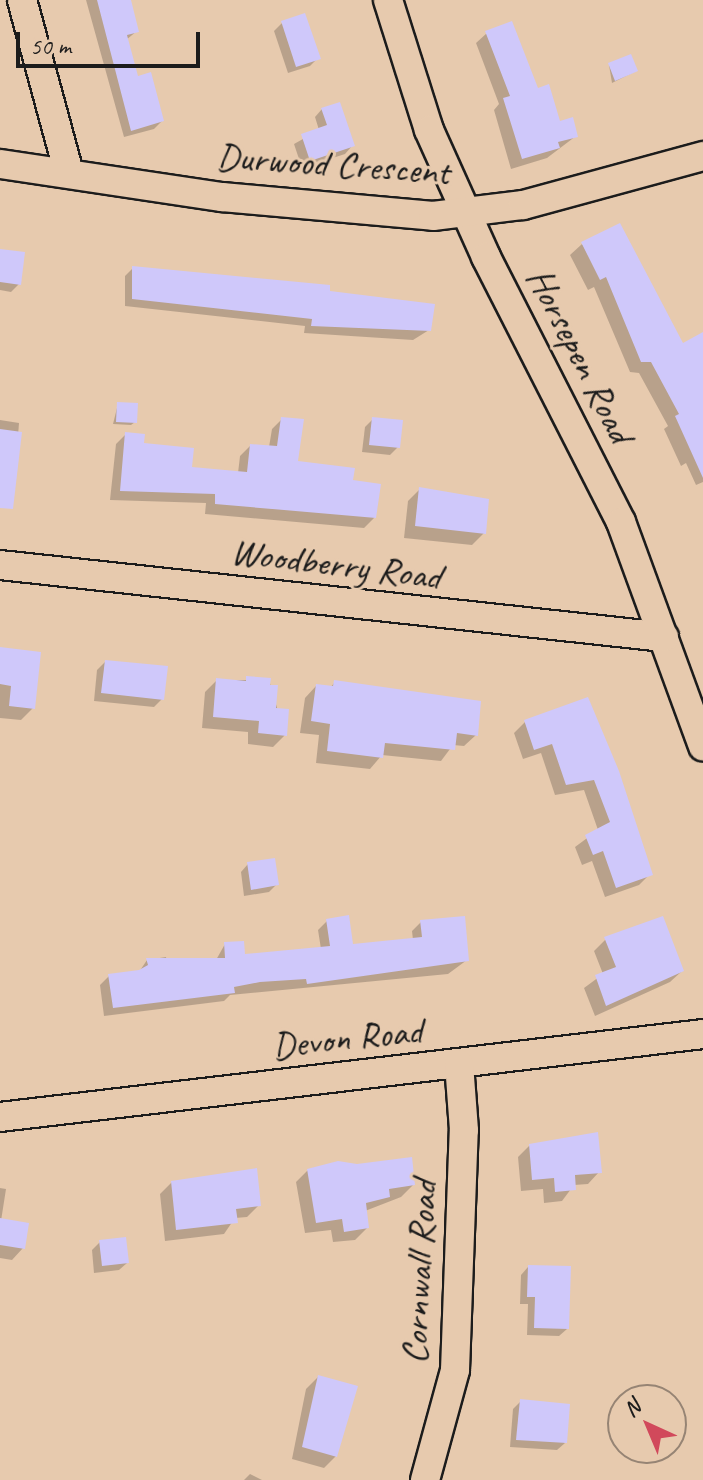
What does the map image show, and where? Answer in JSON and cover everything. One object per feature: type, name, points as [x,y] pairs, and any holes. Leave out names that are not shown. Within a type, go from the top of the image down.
[{"type":"street","points":[[22,0],[69,173]]},
{"type":"street","name":"Horsepen Road","points":[[388,0],[429,130],[466,212],[573,419],[621,522],[703,746]]},
{"type":"street","name":"Durwood Crescent","points":[[0,164],[359,213],[466,212],[523,205],[703,156]]},
{"type":"street","name":"Woodberry Road","points":[[0,565],[664,637]]},
{"type":"street","name":"Devon Road","points":[[0,1117],[703,1034]]},
{"type":"street","name":"Cornwall Road","points":[[425,1480],[455,1370],[464,1130],[459,1064]]},
{"type":"building","points":[[97,0],[131,0],[139,32],[127,35],[138,76],[151,72],[164,121],[131,131]]},
{"type":"building","points":[[305,13],[321,59],[296,67],[281,21]]},
{"type":"building","points":[[512,21],[538,88],[549,84],[560,121],[573,117],[578,137],[558,142],[560,148],[522,159],[503,98],[510,96],[485,31]]},
{"type":"building","points":[[631,54],[638,71],[615,81],[608,63]]},
{"type":"building","points":[[340,102],[355,146],[310,161],[301,134],[327,125],[321,108]]},
{"type":"building","points":[[620,223],[683,343],[703,332],[703,478],[675,416],[679,414],[651,362],[641,362],[606,277],[600,280],[581,242]]},
{"type":"building","points":[[0,249],[25,252],[21,285],[0,282]]},
{"type":"building","points":[[132,266],[330,285],[330,291],[435,304],[431,331],[311,326],[312,319],[132,299]]},
{"type":"building","points":[[117,402],[138,403],[137,423],[116,422]]},
{"type":"building","points":[[281,417],[304,419],[298,461],[355,468],[353,480],[381,484],[376,518],[215,504],[215,494],[120,491],[125,432],[145,434],[144,443],[194,448],[192,467],[247,472],[250,444],[277,446]]},
{"type":"building","points":[[372,417],[403,420],[400,448],[369,445]]},
{"type":"building","points":[[0,429],[22,432],[13,509],[0,508]]},
{"type":"building","points":[[419,487],[489,499],[486,534],[415,526]]},
{"type":"building","points":[[0,647],[41,652],[35,709],[9,706],[11,686],[0,684]]},
{"type":"building","points":[[105,660],[168,666],[164,700],[101,693]]},
{"type":"building","points":[[246,676],[271,678],[270,685],[278,685],[276,708],[289,709],[287,736],[258,733],[259,721],[213,717],[216,678],[246,681]]},
{"type":"building","points":[[334,680],[481,701],[478,736],[457,733],[455,750],[385,743],[383,758],[327,751],[330,724],[311,721],[316,684],[333,686]]},
{"type":"building","points":[[588,697],[619,771],[653,875],[616,888],[603,851],[593,855],[585,835],[610,822],[594,780],[566,785],[552,744],[534,750],[524,720]]},
{"type":"building","points":[[275,858],[279,885],[251,890],[247,862]]},
{"type":"building","points":[[349,915],[353,944],[422,937],[420,920],[465,916],[469,961],[307,984],[306,979],[260,982],[234,987],[235,993],[113,1008],[108,974],[139,970],[148,965],[146,958],[225,958],[224,942],[244,941],[245,954],[330,946],[326,919]]},
{"type":"building","points":[[663,916],[684,971],[606,1006],[595,975],[616,967],[604,937]]},
{"type":"building","points":[[598,1132],[602,1173],[575,1175],[576,1190],[555,1192],[554,1178],[532,1180],[529,1144]]},
{"type":"building","points":[[412,1157],[415,1185],[389,1189],[390,1197],[366,1203],[369,1228],[344,1232],[342,1219],[316,1223],[307,1169],[338,1161],[357,1164]]},
{"type":"building","points":[[257,1168],[261,1206],[236,1209],[238,1223],[176,1230],[171,1181]]},
{"type":"building","points":[[0,1218],[29,1223],[25,1249],[0,1245]]},
{"type":"building","points":[[126,1237],[129,1263],[102,1266],[99,1240]]},
{"type":"building","points":[[528,1265],[571,1266],[569,1329],[534,1328],[535,1297],[527,1297]]},
{"type":"building","points":[[318,1375],[358,1386],[337,1457],[302,1447]]},
{"type":"building","points":[[520,1399],[570,1404],[567,1443],[516,1440]]}]
